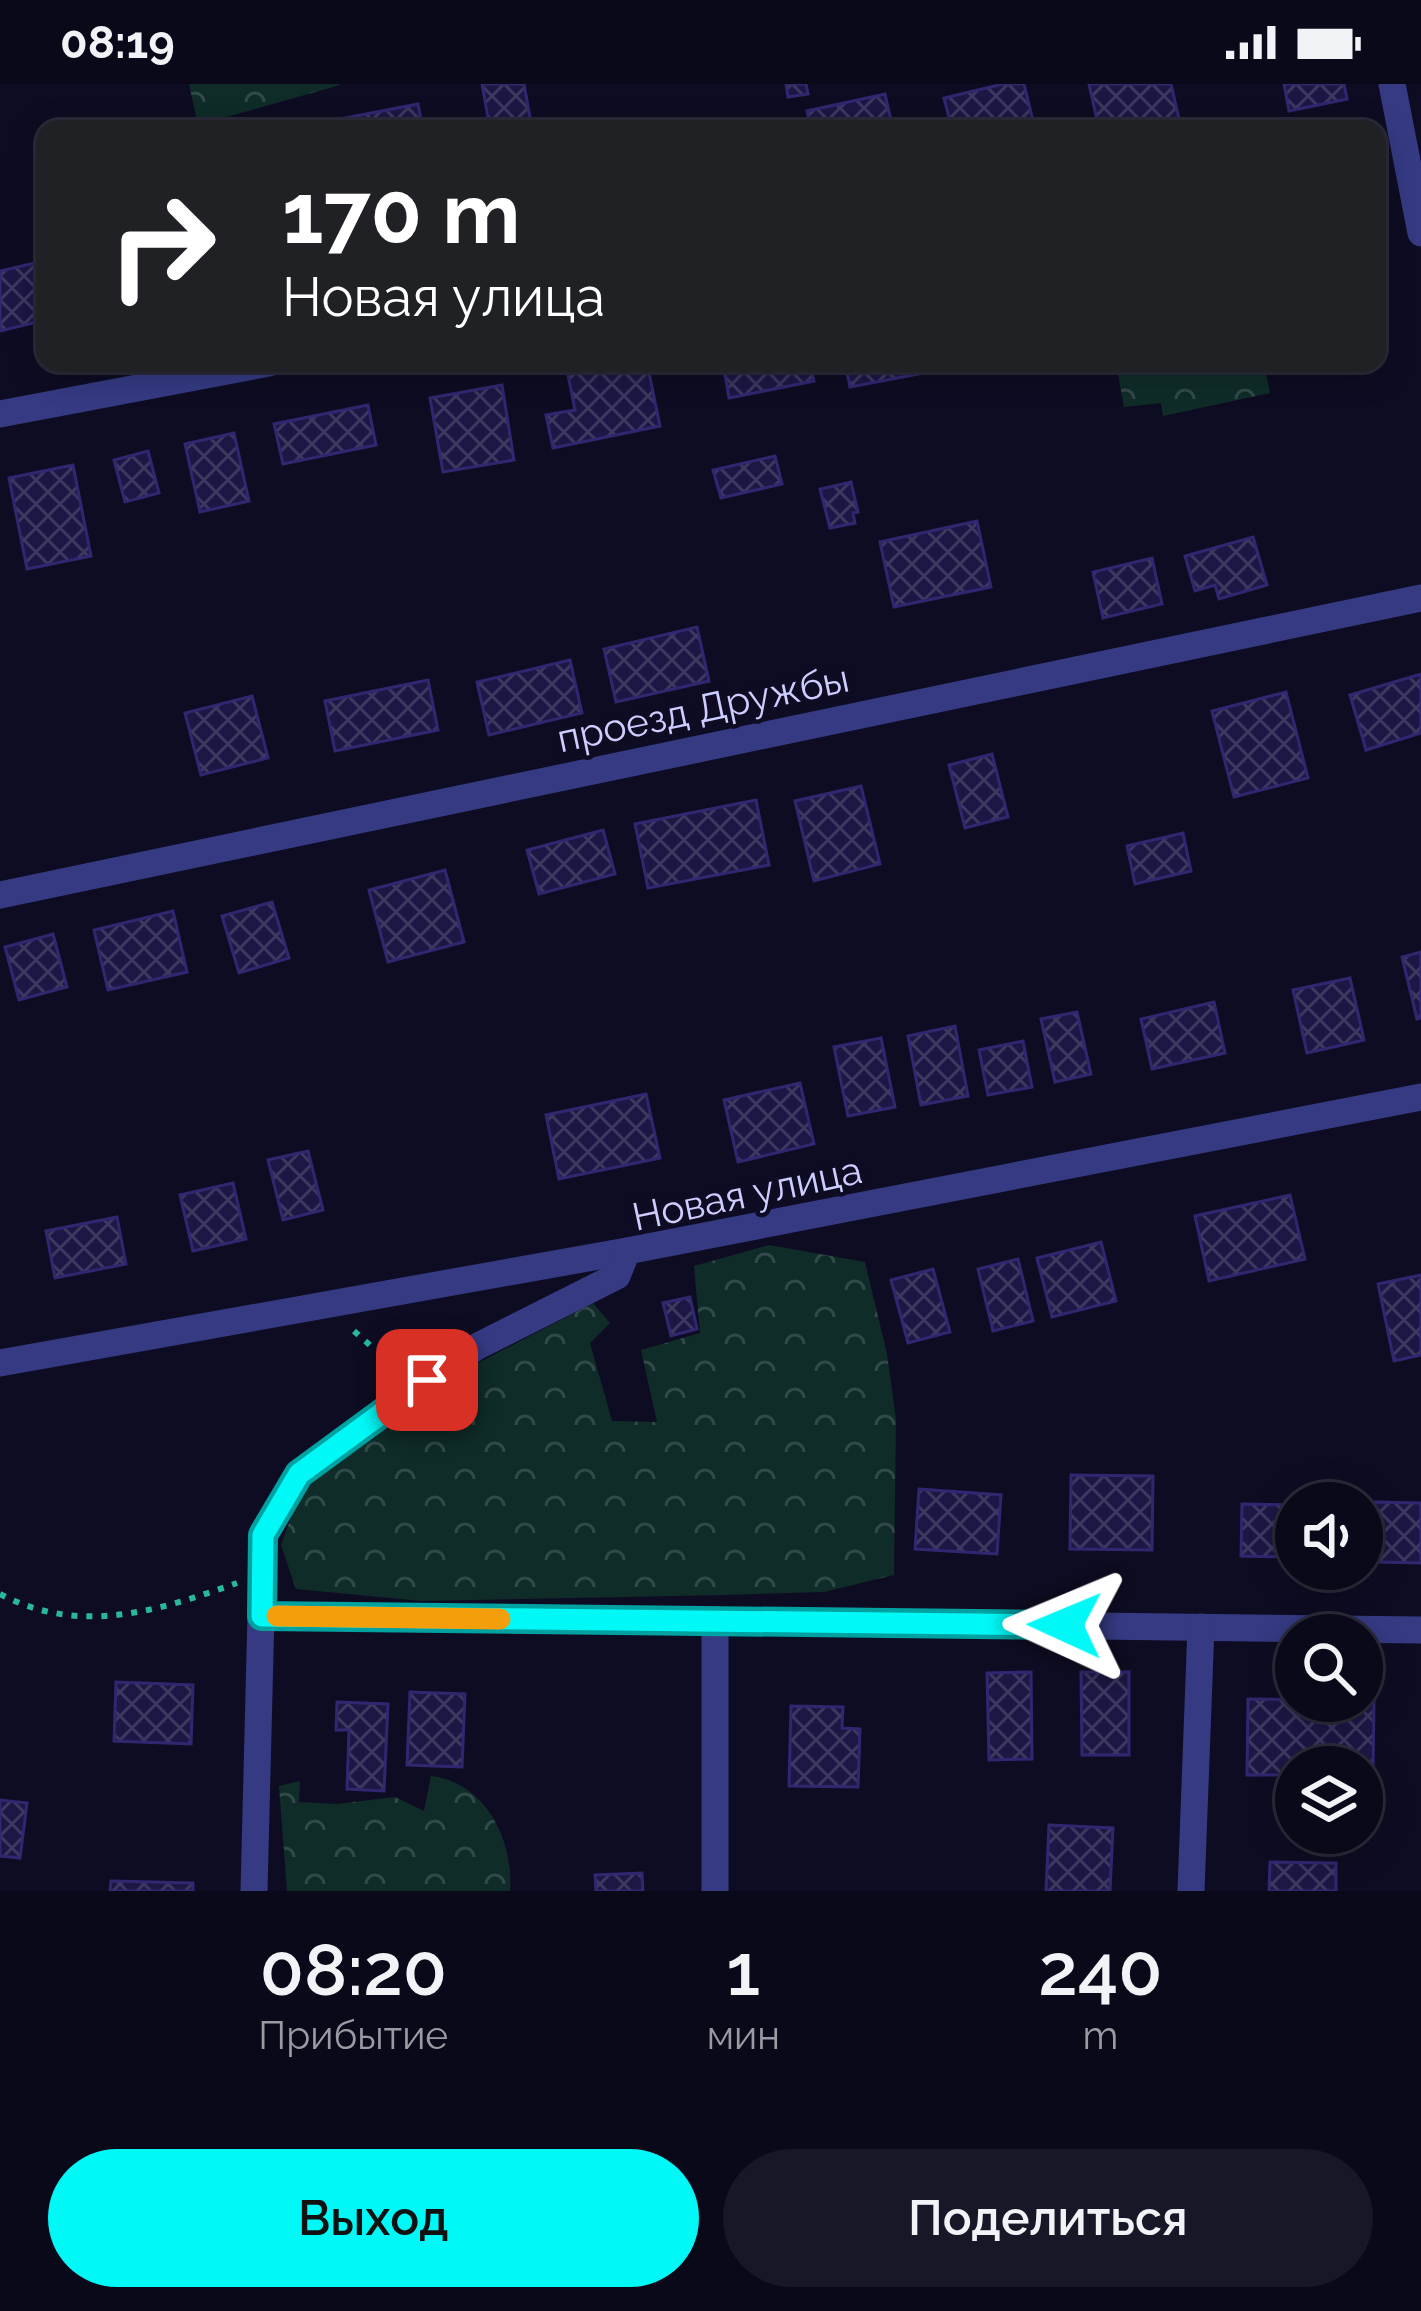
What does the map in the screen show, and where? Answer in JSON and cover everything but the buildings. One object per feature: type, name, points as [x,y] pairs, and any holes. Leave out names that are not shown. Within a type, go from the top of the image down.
[{"type":"street","points":[[1392,84],[1421,233]]},
{"type":"street","points":[[0,414],[222,372]]},
{"type":"street","name":"проезд Дружбы","points":[[0,895],[1421,598]]},
{"type":"street","name":"Новая улица","points":[[254,1891],[263,1535],[299,1474],[456,1360],[617,1276],[627,1251],[1421,1097]]},
{"type":"street","points":[[0,1364],[627,1251]]},
{"type":"street","points":[[262,1616],[1421,1630]]},
{"type":"street","points":[[715,1622],[715,1891]]},
{"type":"street","points":[[1191,1891],[1201,1627]]},
{"type":"path","points":[[314,1307],[333,1312],[371,1346],[405,1358],[456,1360]]},
{"type":"path","points":[[0,1594],[68,1616],[142,1614],[245,1580]]},
{"type":"green space","points":[[189,84],[340,84],[216,120],[197,120]]},
{"type":"green space","points":[[1118,372],[1266,372],[1270,393],[1163,416],[1161,403],[1124,407]]},
{"type":"green space","points":[[769,1245],[865,1262],[887,1354],[896,1419],[894,1575],[824,1592],[724,1595],[421,1601],[296,1589],[281,1545],[302,1487],[438,1384],[593,1303],[610,1323],[590,1343],[612,1421],[657,1422],[641,1350],[700,1333],[694,1266]]},
{"type":"green space","points":[[431,1776],[467,1789],[492,1817],[507,1852],[510,1891],[287,1891],[279,1786],[300,1781],[299,1802],[336,1804],[395,1797],[424,1811]]},
{"type":"slow traffic","points":[[277,1616],[500,1619]]},
{"type":"route","points":[[427,1380],[299,1474],[263,1535],[262,1616],[1065,1625]]}]
